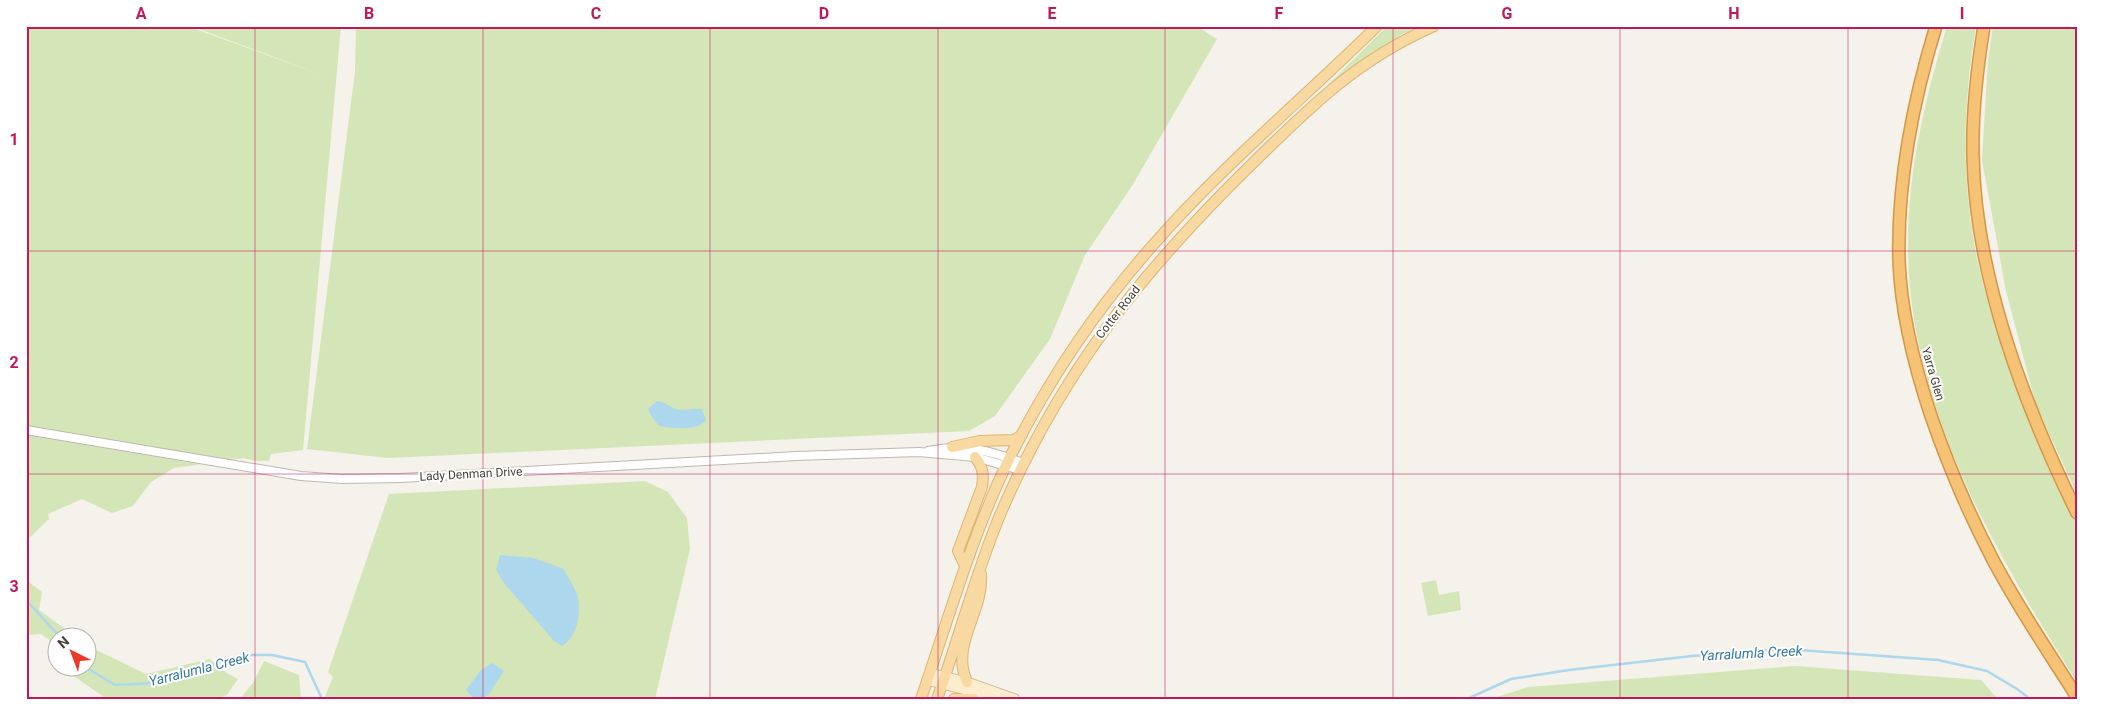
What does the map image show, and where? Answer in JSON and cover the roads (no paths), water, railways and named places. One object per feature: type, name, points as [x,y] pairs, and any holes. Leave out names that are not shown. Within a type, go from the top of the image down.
[{"type":"highway","name":"Yarra Glen","points":[[1936,26],[1919,88],[1906,157],[1902,192],[1899,261],[1907,330],[1925,397],[1962,496],[2007,586],[2077,697]]},
{"type":"highway","points":[[1984,26],[1975,86],[1973,156],[1975,191],[1986,260],[2003,327],[2025,394],[2051,459],[2077,513]]},
{"type":"main road","name":"Cotter Road","points":[[921,699],[964,566],[1008,461],[1052,381],[1089,326],[1152,245],[1226,170],[1377,26]]},
{"type":"main road","name":"Cotter Road","points":[[937,699],[981,568],[1000,516],[1022,466],[1066,386],[1095,341],[1156,264],[1195,220],[1333,87],[1382,52],[1434,26]]},
{"type":"main road","points":[[952,447],[980,441],[1014,440],[1022,435]]},
{"type":"main road","points":[[964,566],[958,551],[982,488],[983,468],[975,457]]},
{"type":"main road","points":[[967,682],[963,673],[961,656],[982,588],[981,568]]},
{"type":"main road","points":[[929,676],[982,697],[998,694]]},
{"type":"main road","points":[[944,681],[967,682],[1015,699]]},
{"type":"main road","points":[[954,699],[974,699]]},
{"type":"street","name":"Lady Denman Drive","points":[[26,430],[260,470],[342,478],[400,478],[796,456],[919,452],[952,447],[986,450],[1022,466]]},
{"type":"street","name":"Lady Denman Drive","points":[[919,452],[1008,461]]},
{"type":"water","points":[[657,401],[663,402],[677,410],[702,409],[706,420],[702,424],[690,428],[659,426],[648,409]]},
{"type":"water","points":[[500,555],[533,558],[564,569],[577,595],[579,611],[577,625],[571,637],[562,646],[554,641],[504,583],[496,570]]},
{"type":"water","points":[[492,663],[504,671],[489,694],[482,699],[473,698],[466,690],[481,670]]},
{"type":"waterway","name":"Yarralumla Creek","points":[[26,600],[52,628]]},
{"type":"waterway","name":"Yarralumla Creek","points":[[1467,699],[1511,679],[1569,670],[1692,656],[1785,649],[1938,660],[1987,671],[2030,699]]},
{"type":"waterway","name":"Yarralumla Creek","points":[[98,675],[115,685],[157,683],[243,655],[272,655],[305,662],[322,699]]}]
